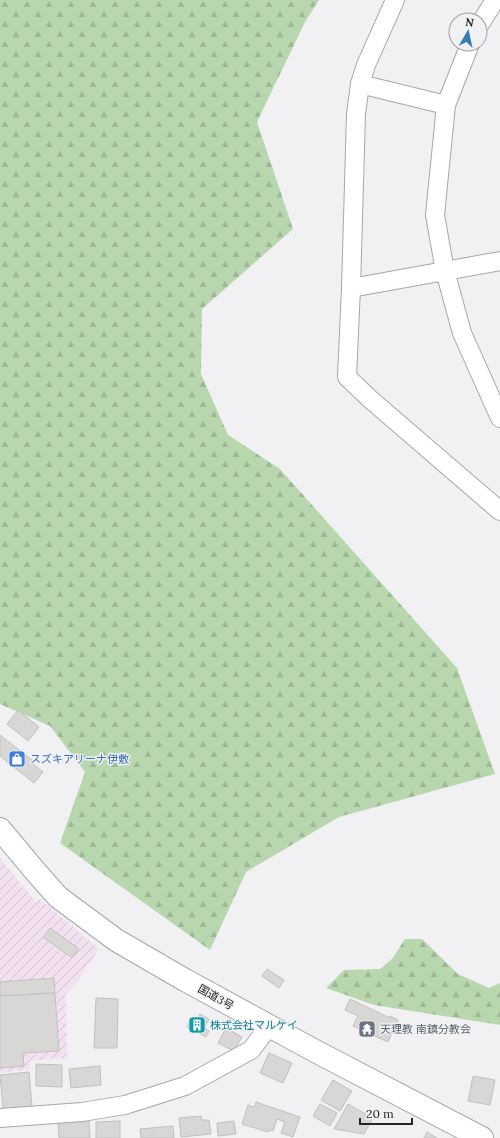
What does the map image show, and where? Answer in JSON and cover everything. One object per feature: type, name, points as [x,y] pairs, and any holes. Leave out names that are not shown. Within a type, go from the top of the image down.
[{"type":"highway","name":"国道3号","points":[[0,829],[58,896],[116,940],[269,1026],[482,1138]]},
{"type":"street","points":[[395,0],[366,65],[360,84],[356,114],[347,377],[370,399],[500,511]]},
{"type":"street","points":[[488,12],[495,0]]},
{"type":"street","points":[[467,52],[446,105],[434,215],[445,271],[462,333],[500,418]]},
{"type":"street","points":[[360,84],[446,105]]},
{"type":"street","points":[[351,288],[500,261]]},
{"type":"street","points":[[0,1118],[82,1112],[125,1105],[185,1086],[251,1050],[269,1026]]},
{"type":"shaded area","points":[[0,858],[36,902],[40,899],[99,949],[78,981],[66,994],[67,1058],[30,1061],[30,1069],[0,1073]]},
{"type":"green space","points":[[0,0],[319,0],[305,22],[257,122],[293,229],[202,309],[201,374],[228,435],[280,469],[457,668],[495,774],[339,817],[246,872],[210,950],[60,843],[85,772],[50,726],[0,704]]},
{"type":"green space","points":[[405,939],[422,939],[458,974],[489,988],[500,983],[500,1025],[374,1005],[326,988],[344,970],[380,969],[392,959]]},
{"type":"building","points":[[18,710],[39,727],[28,741],[7,724]]},
{"type":"building","name":"スズキアリーナ伊敷","points":[[0,735],[33,761],[32,763],[43,772],[34,783],[0,756]]},
{"type":"building","points":[[50,928],[79,949],[72,958],[43,937]]},
{"type":"building","points":[[267,969],[284,980],[279,988],[262,976]]},
{"type":"building","points":[[54,978],[55,993],[0,996],[0,982]]},
{"type":"building","points":[[55,993],[59,1051],[23,1053],[24,1066],[0,1068],[0,996]]},
{"type":"building","points":[[96,998],[118,999],[117,1048],[94,1048]]},
{"type":"building","points":[[350,999],[390,1018],[390,1016],[398,1020],[388,1042],[353,1026],[358,1016],[345,1010]]},
{"type":"building","name":"株式会社マルケイ","points":[[200,1014],[209,1019],[204,1028],[209,1031],[206,1037],[187,1027],[190,1021],[195,1023]]},
{"type":"building","points":[[226,1028],[242,1037],[234,1051],[218,1043]]},
{"type":"building","points":[[269,1053],[292,1063],[283,1083],[260,1073]]},
{"type":"building","points":[[36,1064],[62,1065],[62,1087],[36,1086]]},
{"type":"building","points":[[100,1066],[101,1085],[71,1088],[69,1069]]},
{"type":"building","points":[[29,1072],[32,1107],[3,1109],[0,1075]]},
{"type":"building","points":[[473,1076],[495,1080],[490,1105],[468,1101]]},
{"type":"building","points":[[333,1080],[352,1091],[340,1111],[321,1100]]},
{"type":"building","points":[[256,1102],[300,1117],[293,1137],[281,1133],[285,1122],[277,1119],[273,1131],[269,1130],[268,1132],[242,1124],[248,1105],[254,1107]]},
{"type":"building","points":[[320,1104],[337,1113],[330,1126],[313,1116]]},
{"type":"building","points":[[348,1104],[373,1118],[364,1134],[334,1129]]},
{"type":"building","points":[[201,1116],[202,1120],[209,1120],[211,1134],[181,1137],[179,1118]]},
{"type":"building","points":[[89,1121],[90,1138],[59,1138],[58,1122]]},
{"type":"building","points":[[120,1121],[120,1138],[96,1138],[96,1122]]},
{"type":"building","points":[[234,1121],[236,1134],[218,1136],[217,1123]]},
{"type":"building","points":[[173,1126],[174,1138],[141,1138],[140,1129]]},
{"type":"building","points":[[427,1132],[437,1138],[424,1138]]},
{"type":"place","name":"スズキアリーナ伊敷","points":[[17,759]]},
{"type":"place","name":"株式会社マルケイ","points":[[197,1025]]},
{"type":"place","name":"天理教 南鎮分教会","points":[[367,1029]]}]
